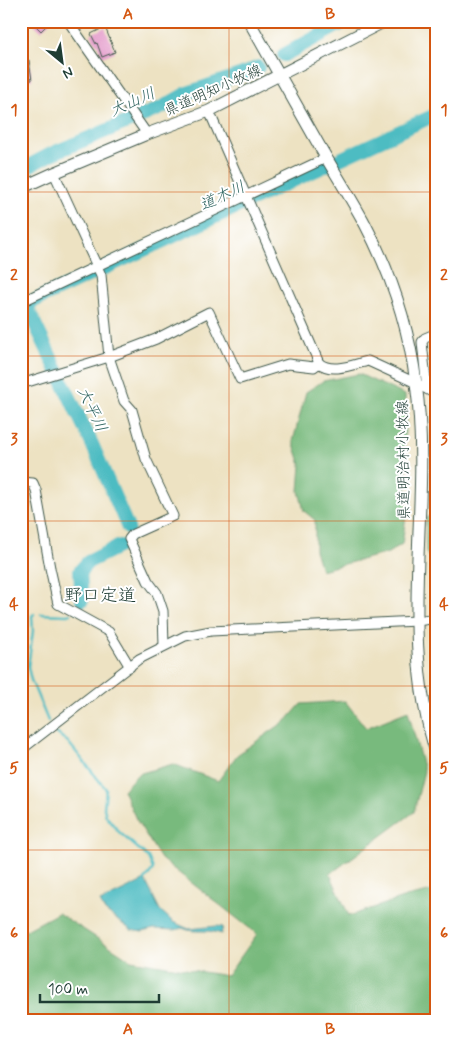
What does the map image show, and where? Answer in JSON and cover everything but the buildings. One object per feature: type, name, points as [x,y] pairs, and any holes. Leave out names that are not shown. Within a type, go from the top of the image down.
[{"type":"main road","name":"県道明治村小牧線","points":[[249,21],[365,224],[386,269],[402,319],[416,383],[420,437],[417,621],[419,681],[428,725],[437,755]]},
{"type":"main road","name":"県道明知小牧線","points":[[21,188],[145,130],[209,111],[385,21]]},
{"type":"street","points":[[68,21],[145,130]]},
{"type":"street","points":[[209,111],[319,363],[329,367],[343,368],[368,361],[437,395]]},
{"type":"street","points":[[21,302],[98,270],[247,199],[326,158]]},
{"type":"street","points":[[54,173],[98,270],[109,357],[124,401],[132,410],[146,459],[173,516],[133,534],[129,539],[148,581],[157,594],[163,612],[164,646]]},
{"type":"street","points":[[21,384],[109,357],[156,339],[209,312],[240,378],[268,368],[288,364],[314,367],[319,363]]},
{"type":"street","points":[[427,389],[422,342],[425,338],[437,333]]},
{"type":"street","points":[[21,482],[33,483],[36,490],[58,604],[109,632],[130,667]]},
{"type":"street","points":[[21,750],[139,659],[185,636],[211,631],[417,621],[437,618]]},
{"type":"green space","points":[[359,374],[405,395],[406,422],[404,440],[407,478],[406,516],[402,544],[388,553],[321,570],[315,550],[315,520],[304,511],[299,491],[301,465],[293,441],[306,392],[323,381]]},
{"type":"green space","points":[[437,511],[437,574],[426,552],[426,518]]},
{"type":"green space","points":[[345,701],[366,728],[408,711],[424,771],[414,812],[330,874],[349,916],[406,897],[437,890],[437,1021],[21,1021],[21,933],[58,913],[131,960],[227,976],[257,934],[161,859],[136,819],[123,790],[138,774],[173,764],[218,781],[237,755],[287,720],[301,704]]},
{"type":"water","points":[[145,880],[160,910],[173,922],[189,929],[223,927],[221,934],[182,928],[175,930],[154,929],[142,932],[131,930],[105,911],[100,902]]},
{"type":"waterway","name":"大山川","points":[[284,55],[346,21]]},
{"type":"waterway","name":"大山川","points":[[21,170],[53,153],[161,108],[187,93],[258,67]]},
{"type":"waterway","name":"道木川","points":[[21,307],[437,114]]},
{"type":"waterway","name":"大平川","points":[[26,305],[92,444],[128,528]]},
{"type":"waterway","name":"大平川","points":[[82,600],[80,571],[88,562],[120,546]]},
{"type":"waterway","points":[[76,611],[80,607],[82,600]]},
{"type":"waterway","points":[[34,614],[32,616],[33,631],[28,667],[31,680],[48,721]]},
{"type":"waterway","points":[[41,614],[71,614]]},
{"type":"waterway","points":[[56,733],[68,742],[106,789],[104,808],[106,816],[120,833],[148,857],[153,869],[145,880]]},
{"type":"district","name":"野口定道","points":[[100,595]]}]
